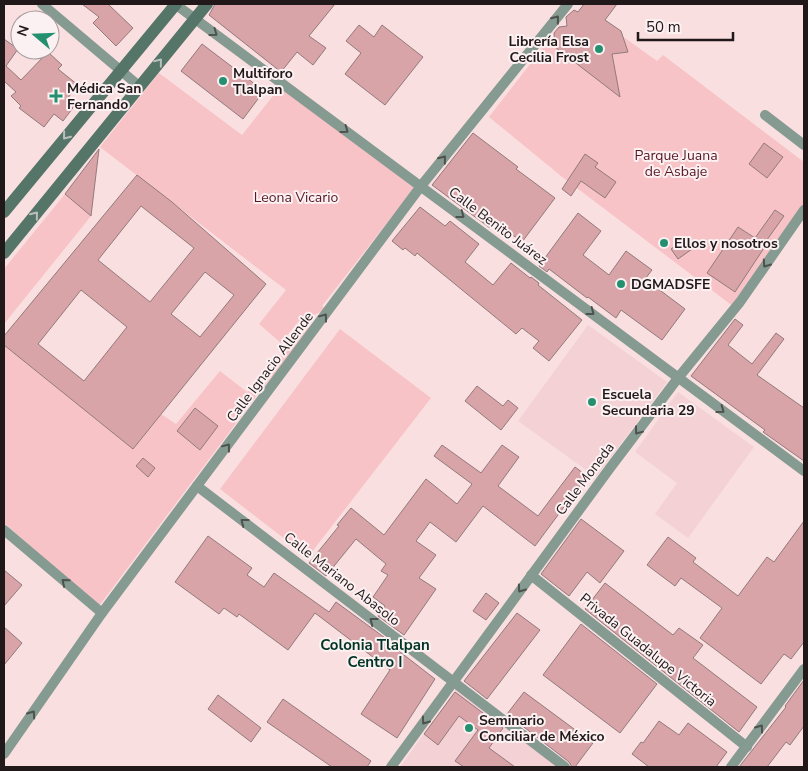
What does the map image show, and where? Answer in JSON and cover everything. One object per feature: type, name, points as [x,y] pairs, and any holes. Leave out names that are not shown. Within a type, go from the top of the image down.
[{"type":"main road","points":[[4,212],[176,4]]},
{"type":"main road","points":[[4,253],[207,4]]},
{"type":"street","points":[[42,4],[139,86]]},
{"type":"street","name":"Calle Benito Juárez","points":[[176,4],[804,471]]},
{"type":"street","name":"Calle Ignacio Allende","points":[[4,754],[102,613],[421,186],[568,4]]},
{"type":"street","points":[[765,115],[804,145]]},
{"type":"street","name":"Calle Moneda","points":[[391,767],[678,378],[740,302],[804,210]]},
{"type":"street","name":"Calle Mariano Abasolo","points":[[197,486],[565,767]]},
{"type":"street","points":[[4,530],[102,613]]},
{"type":"street","name":"Privada Guadalupe Victoria","points":[[532,575],[747,747]]},
{"type":"street","points":[[731,767],[804,669]]},
{"type":"shaded area","name":"Escuela Secundaria 29","points":[[588,325],[667,382],[596,477],[518,421]]},
{"type":"shaded area","points":[[678,392],[754,447],[688,538],[655,514],[677,483],[635,452]]},
{"type":"shaded area","name":"Seminario Conciliar de México","points":[[457,688],[560,767],[400,767]]},
{"type":"green space","name":"Parque Juana de Asbaje","points":[[622,36],[657,61],[663,55],[804,162],[804,206],[734,307],[561,176],[489,117],[548,41],[614,92],[618,88],[612,54],[627,52]]},
{"type":"green space","name":"Leona Vicario","points":[[159,73],[242,135],[280,87],[415,187],[322,306],[327,309],[255,398],[99,606],[4,523],[4,345],[133,449],[161,414],[176,424],[220,371],[247,392],[325,310],[298,322],[281,343],[259,324],[286,290],[100,147]]},
{"type":"green space","points":[[65,194],[91,216],[4,324],[4,269]]},
{"type":"green space","points":[[340,329],[431,398],[308,557],[220,489]]},
{"type":"building","points":[[82,4],[108,4],[133,28],[116,46],[93,23],[99,17]]},
{"type":"building","points":[[215,4],[335,4],[309,36],[326,48],[313,65],[297,52],[281,72],[209,15]]},
{"type":"building","points":[[584,4],[617,4],[605,20],[621,31],[628,52],[612,54],[620,97],[555,47],[554,33],[559,27],[567,26],[566,17],[574,10],[578,12]]},
{"type":"building","points":[[359,25],[374,37],[382,25],[423,57],[385,105],[345,74],[361,53],[346,41]]},
{"type":"building","points":[[4,39],[10,43],[10,60],[6,66],[21,80],[40,60],[57,60],[62,65],[58,69],[78,85],[67,99],[75,105],[63,121],[54,114],[44,127],[19,108],[21,106],[11,96],[16,92],[4,81]]},
{"type":"building","name":"Multiforo Tlalpan","points":[[202,44],[264,91],[243,119],[181,71]]},
{"type":"building","points":[[473,133],[518,167],[516,169],[555,198],[522,242],[495,222],[490,228],[432,185]]},
{"type":"building","points":[[764,143],[783,157],[767,178],[749,164]]},
{"type":"building","points":[[99,149],[91,216],[65,194]]},
{"type":"building","points":[[585,154],[598,163],[595,167],[616,182],[605,198],[581,181],[571,196],[562,189]]},
{"type":"building","points":[[137,175],[172,202],[266,284],[133,449],[4,345],[4,336]],"holes":[[[141,206],[194,248],[150,302],[98,260]],[[205,272],[234,295],[200,337],[171,314]],[[81,290],[127,327],[84,381],[38,344]]]},
{"type":"building","points":[[420,207],[445,226],[450,221],[479,244],[465,262],[493,285],[511,263],[539,283],[538,285],[582,320],[549,361],[533,348],[539,341],[522,328],[516,334],[417,253],[415,256],[405,248],[403,250],[392,241]]},
{"type":"building","points":[[775,210],[784,216],[764,244],[766,245],[735,292],[707,273],[738,227],[755,238]]},
{"type":"building","points":[[578,213],[601,231],[583,255],[609,275],[626,251],[652,270],[645,279],[685,309],[662,340],[621,310],[616,318],[549,269],[547,272],[539,266]]},
{"type":"building","points":[[685,239],[692,249],[678,259],[671,249]]},
{"type":"building","points":[[735,319],[743,325],[728,345],[752,364],[776,333],[784,339],[757,375],[804,408],[804,461],[691,376]]},
{"type":"building","points":[[477,386],[503,406],[508,400],[518,408],[501,430],[465,401]]},
{"type":"building","points":[[195,408],[218,426],[200,450],[177,431]]},
{"type":"building","points":[[442,445],[481,473],[502,445],[519,457],[498,486],[538,516],[575,467],[587,476],[535,546],[483,506],[456,542],[430,522],[416,541],[436,555],[419,578],[436,589],[404,635],[378,616],[385,606],[373,597],[388,575],[381,571],[386,564],[356,539],[326,576],[309,563],[351,508],[384,535],[426,479],[457,504],[472,484],[434,456]]},
{"type":"building","points":[[143,458],[155,468],[148,477],[136,466]]},
{"type":"building","points":[[581,519],[624,551],[600,583],[587,572],[569,596],[541,574]]},
{"type":"building","points":[[804,521],[804,642],[791,659],[784,654],[761,684],[700,638],[722,608],[681,578],[675,586],[647,565],[668,537],[696,558],[693,562],[738,596],[767,557],[774,562]]},
{"type":"building","points":[[208,536],[252,568],[247,575],[264,587],[274,573],[329,612],[336,602],[396,646],[395,648],[435,679],[397,738],[361,714],[390,670],[315,613],[288,650],[239,614],[237,617],[224,608],[219,614],[175,582]]},
{"type":"building","points":[[4,570],[22,585],[4,606]]},
{"type":"building","points":[[605,583],[673,635],[679,628],[703,645],[693,658],[757,707],[739,732],[585,609]]},
{"type":"building","points":[[486,593],[499,603],[486,620],[473,611]]},
{"type":"building","points":[[517,613],[540,630],[487,699],[464,681]]},
{"type":"building","points":[[581,624],[657,684],[620,733],[543,675]]},
{"type":"building","points":[[4,627],[22,643],[4,665]]},
{"type":"building","points":[[804,680],[804,726],[790,745],[786,742],[767,767],[739,767],[786,707]]},
{"type":"building","points":[[455,692],[503,728],[489,748],[515,767],[464,767],[455,761],[478,730],[459,716],[438,745],[424,734]]},
{"type":"building","points":[[524,692],[593,743],[575,767],[572,767],[569,762],[507,714]]},
{"type":"building","points":[[218,695],[261,728],[251,742],[208,709]]},
{"type":"building","points":[[283,699],[371,761],[367,767],[332,767],[267,722]]},
{"type":"building","points":[[659,721],[679,735],[688,723],[727,752],[716,767],[649,767],[632,754],[641,742],[643,743]]},
{"type":"place","name":"Librería Elsa Cecilia Frost","points":[[599,49]]},
{"type":"place","name":"Multiforo Tlalpan","points":[[223,81]]},
{"type":"place","name":"Médica San Fernando","points":[[56,96]]},
{"type":"place","name":"Ellos y nosotros","points":[[664,243]]},
{"type":"place","name":"DGMADSFE","points":[[621,284]]},
{"type":"place","name":"Escuela Secundaria 29","points":[[592,402]]},
{"type":"place","name":"Seminario Conciliar de México","points":[[469,728]]},
{"type":"district","name":"Colonia Tlalpan Centro I","points":[[375,654]]}]
